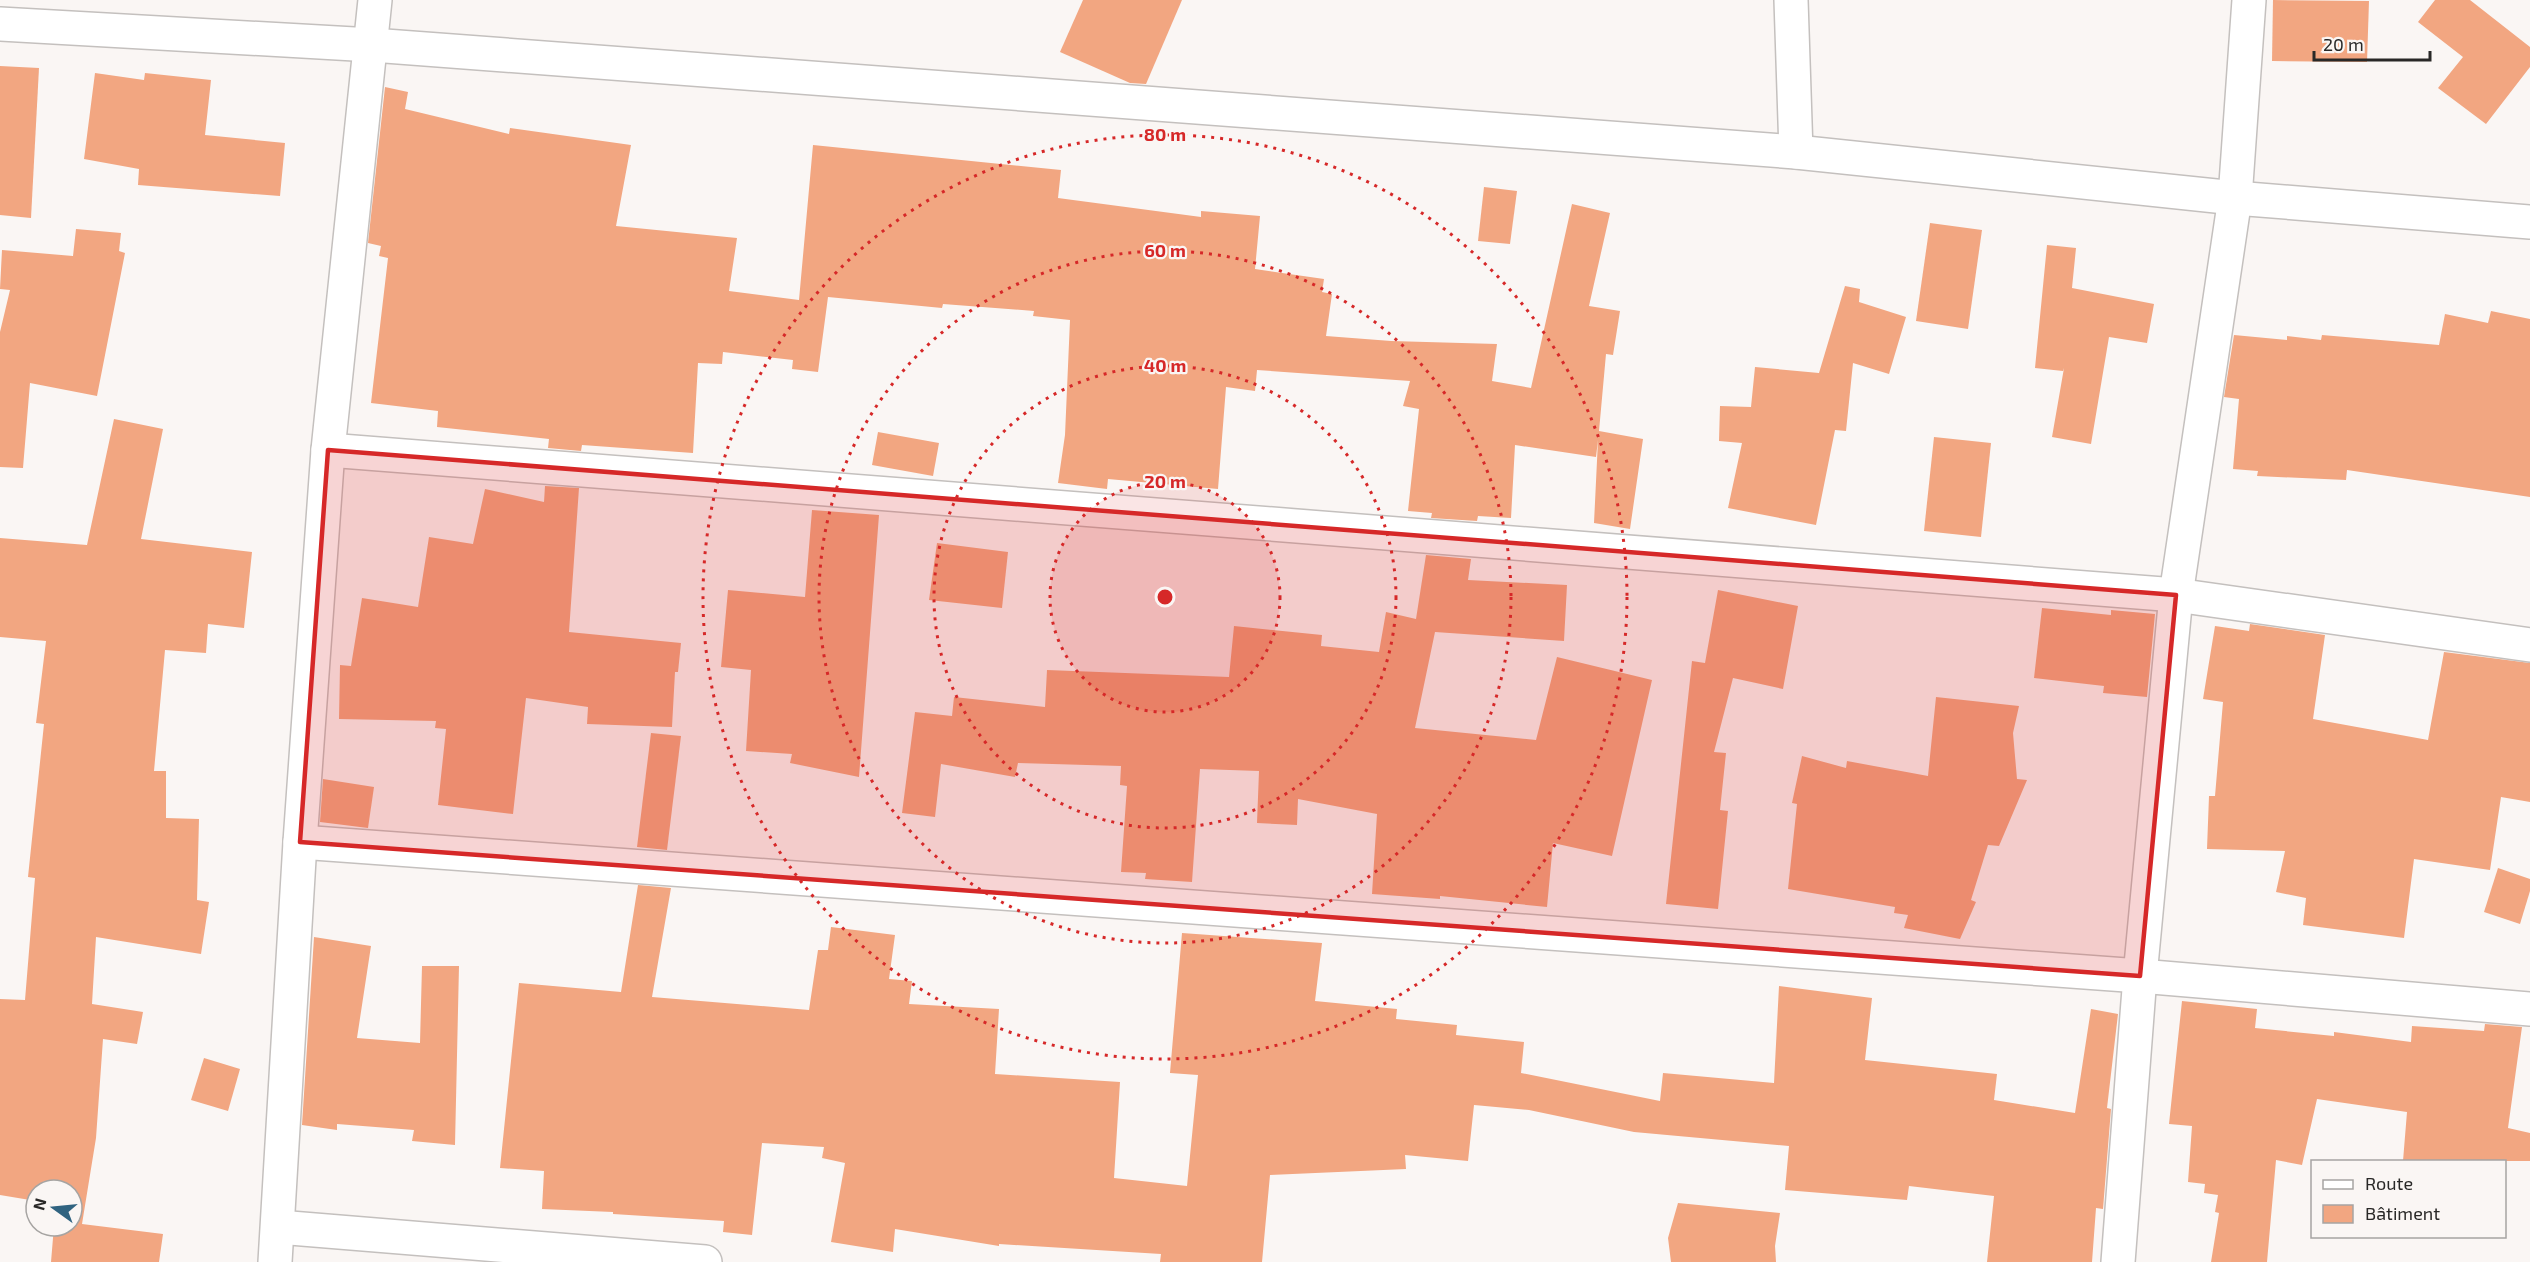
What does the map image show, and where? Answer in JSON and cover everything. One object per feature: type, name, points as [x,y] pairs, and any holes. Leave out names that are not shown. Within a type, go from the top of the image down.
[{"type":"street","points":[[275,1262],[300,842],[328,450],[375,0]]},
{"type":"street","points":[[1791,0],[1796,152]]},
{"type":"street","points":[[2118,1262],[2140,976],[2176,595],[2235,198],[2249,0]]},
{"type":"street","points":[[0,24],[75,14],[372,45],[1796,152],[2235,198],[2530,222]]},
{"type":"street","points":[[328,450],[2176,595],[2530,645]]},
{"type":"street","points":[[300,842],[2140,976],[2530,1010]]},
{"type":"street","points":[[278,1227],[705,1262]]},
{"type":"highlighted area","points":[[328,450],[2176,595],[2140,976],[300,842]]},
{"type":"building","points":[[1083,0],[1182,0],[1146,84],[1130,83],[1060,52]]},
{"type":"building","points":[[2273,0],[2369,1],[2367,62],[2272,61]]},
{"type":"building","points":[[2435,0],[2470,0],[2530,47],[2530,67],[2486,124],[2438,88],[2463,57],[2418,22]]},
{"type":"building","points":[[0,66],[39,68],[31,218],[0,215]]},
{"type":"building","points":[[95,73],[144,80],[145,73],[211,80],[205,135],[285,143],[280,196],[138,185],[139,169],[84,159]]},
{"type":"building","points":[[385,87],[408,92],[405,109],[509,134],[510,128],[631,145],[616,226],[737,238],[729,291],[799,300],[813,145],[1061,170],[1058,198],[1201,217],[1201,211],[1260,216],[1255,269],[1324,279],[1322,292],[1332,294],[1326,336],[1391,341],[1497,344],[1492,381],[1531,388],[1572,204],[1610,213],[1589,306],[1620,311],[1613,355],[1606,354],[1599,431],[1643,439],[1630,529],[1594,523],[1598,440],[1596,457],[1515,445],[1511,518],[1478,516],[1477,521],[1431,518],[1432,513],[1408,511],[1419,409],[1403,406],[1410,381],[1257,370],[1255,391],[1226,387],[1218,489],[1108,479],[1107,489],[1058,483],[1065,435],[1070,320],[1033,316],[1034,311],[943,304],[942,308],[828,297],[818,372],[792,369],[793,360],[723,352],[722,364],[698,363],[693,453],[582,445],[581,451],[548,448],[549,439],[437,427],[438,411],[371,403],[388,258],[379,256],[381,246],[368,243]]},
{"type":"building","points":[[1484,187],[1517,191],[1510,244],[1478,241]]},
{"type":"building","points":[[1930,223],[1982,230],[1968,329],[1916,321]]},
{"type":"building","points":[[76,229],[121,233],[119,251],[125,253],[97,396],[30,383],[23,468],[0,467],[0,332],[10,290],[0,289],[2,250],[73,256]]},
{"type":"building","points":[[2047,245],[2076,248],[2072,288],[2154,304],[2147,343],[2109,337],[2091,444],[2052,437],[2064,368],[2063,371],[2035,368]]},
{"type":"building","points":[[1845,286],[1860,289],[1859,302],[1906,317],[1889,374],[1853,363],[1846,431],[1835,430],[1816,525],[1728,508],[1742,443],[1719,441],[1720,406],[1751,407],[1755,367],[1819,373]]},
{"type":"building","points":[[2491,311],[2530,319],[2530,497],[2347,470],[2346,480],[2257,476],[2258,471],[2233,469],[2239,399],[2224,397],[2234,335],[2287,340],[2287,336],[2321,340],[2322,335],[2439,345],[2445,314],[2488,323]]},
{"type":"building","points":[[114,419],[163,429],[141,539],[252,552],[244,628],[208,624],[206,653],[165,650],[154,771],[166,771],[166,818],[199,819],[197,900],[209,902],[201,954],[96,937],[92,1004],[143,1012],[137,1044],[103,1039],[96,1138],[84,1212],[84,1178],[24,1178],[24,1199],[0,1195],[0,999],[25,1000],[35,878],[28,877],[44,724],[36,723],[46,641],[0,637],[0,538],[87,545]]},
{"type":"building","points":[[878,432],[939,443],[933,476],[872,465]]},
{"type":"building","points":[[1934,437],[1991,443],[1981,537],[1924,531]]},
{"type":"building","points":[[545,486],[579,488],[569,632],[681,643],[678,672],[675,672],[672,727],[587,724],[588,707],[526,698],[513,814],[438,805],[446,729],[435,728],[436,721],[339,719],[340,665],[351,666],[362,598],[418,607],[429,537],[473,544],[485,489],[544,502]]},
{"type":"building","points":[[812,510],[879,515],[859,777],[790,763],[792,754],[746,751],[751,670],[721,667],[728,590],[805,597]]},
{"type":"building","points":[[937,543],[1008,552],[1002,608],[929,600]]},
{"type":"building","points":[[1426,555],[1471,559],[1468,580],[1567,585],[1564,641],[1435,632],[1415,728],[1536,740],[1557,657],[1652,680],[1612,856],[1553,843],[1547,907],[1440,896],[1440,899],[1372,894],[1377,814],[1298,799],[1297,825],[1257,823],[1259,771],[1200,769],[1192,882],[1145,879],[1146,873],[1121,872],[1127,786],[1120,785],[1121,766],[1018,763],[1015,777],[941,764],[935,817],[902,813],[915,712],[952,716],[954,697],[1045,707],[1047,670],[1229,677],[1234,626],[1322,635],[1321,646],[1379,652],[1386,612],[1416,619]]},
{"type":"building","points":[[1718,590],[1798,606],[1783,689],[1733,678],[1714,752],[1726,753],[1720,810],[1728,811],[1718,909],[1666,904],[1692,661],[1705,663]]},
{"type":"building","points":[[2042,608],[2111,615],[2111,610],[2155,614],[2147,697],[2103,693],[2104,686],[2034,678]]},
{"type":"building","points":[[2250,624],[2325,635],[2313,719],[2428,740],[2444,652],[2530,663],[2530,802],[2501,797],[2490,870],[2414,859],[2404,938],[2303,925],[2306,898],[2276,892],[2285,851],[2207,849],[2209,796],[2215,796],[2223,702],[2203,699],[2215,626],[2249,631]]},
{"type":"building","points":[[1936,697],[2019,706],[2013,733],[2017,779],[2027,780],[1999,846],[1988,845],[1971,900],[1976,902],[1960,939],[1904,928],[1908,915],[1894,913],[1895,907],[1788,889],[1797,804],[1792,803],[1802,756],[1846,768],[1847,761],[1928,776]]},
{"type":"building","points":[[651,733],[681,736],[667,850],[637,847]]},
{"type":"building","points":[[323,779],[374,787],[368,828],[320,822]]},
{"type":"building","points":[[2498,868],[2530,879],[2530,891],[2520,924],[2484,912]]},
{"type":"building","points":[[638,885],[671,888],[652,997],[809,1010],[818,950],[828,950],[831,927],[895,935],[889,979],[912,981],[909,1004],[999,1009],[995,1074],[1120,1082],[1114,1178],[1187,1186],[1198,1075],[1170,1073],[1182,933],[1322,943],[1315,1001],[1397,1009],[1396,1019],[1457,1025],[1456,1035],[1524,1042],[1521,1073],[1660,1101],[1663,1073],[1774,1083],[1779,986],[1872,998],[1865,1060],[1997,1074],[1994,1100],[2075,1113],[2091,1009],[2118,1014],[2107,1108],[2111,1109],[2103,1209],[2096,1208],[2092,1262],[1987,1262],[1994,1196],[1909,1186],[1907,1200],[1785,1190],[1789,1146],[1634,1132],[1529,1110],[1474,1105],[1468,1161],[1405,1155],[1406,1169],[1270,1175],[1262,1262],[1160,1262],[1161,1254],[999,1244],[999,1246],[895,1229],[893,1252],[831,1242],[845,1163],[822,1158],[824,1147],[762,1143],[752,1235],[723,1232],[724,1221],[542,1209],[544,1171],[500,1168],[519,983],[621,992]]},
{"type":"building","points":[[314,937],[371,946],[357,1038],[420,1043],[422,966],[459,966],[455,1145],[412,1141],[414,1130],[337,1124],[337,1130],[302,1125]]},
{"type":"building","points":[[2182,1001],[2257,1009],[2255,1028],[2334,1036],[2334,1032],[2411,1042],[2412,1026],[2484,1031],[2485,1024],[2522,1027],[2508,1128],[2530,1133],[2530,1161],[2403,1160],[2407,1112],[2317,1099],[2302,1165],[2276,1160],[2267,1262],[2211,1262],[2219,1213],[2215,1212],[2218,1195],[2204,1193],[2205,1184],[2188,1182],[2192,1126],[2169,1124]]},
{"type":"building","points":[[204,1058],[240,1069],[228,1111],[191,1100]]},
{"type":"building","points":[[1678,1203],[1780,1213],[1775,1246],[1776,1262],[1671,1262],[1668,1238]]},
{"type":"building","points":[[84,1224],[163,1234],[159,1262],[51,1262],[53,1238],[84,1238]]}]
